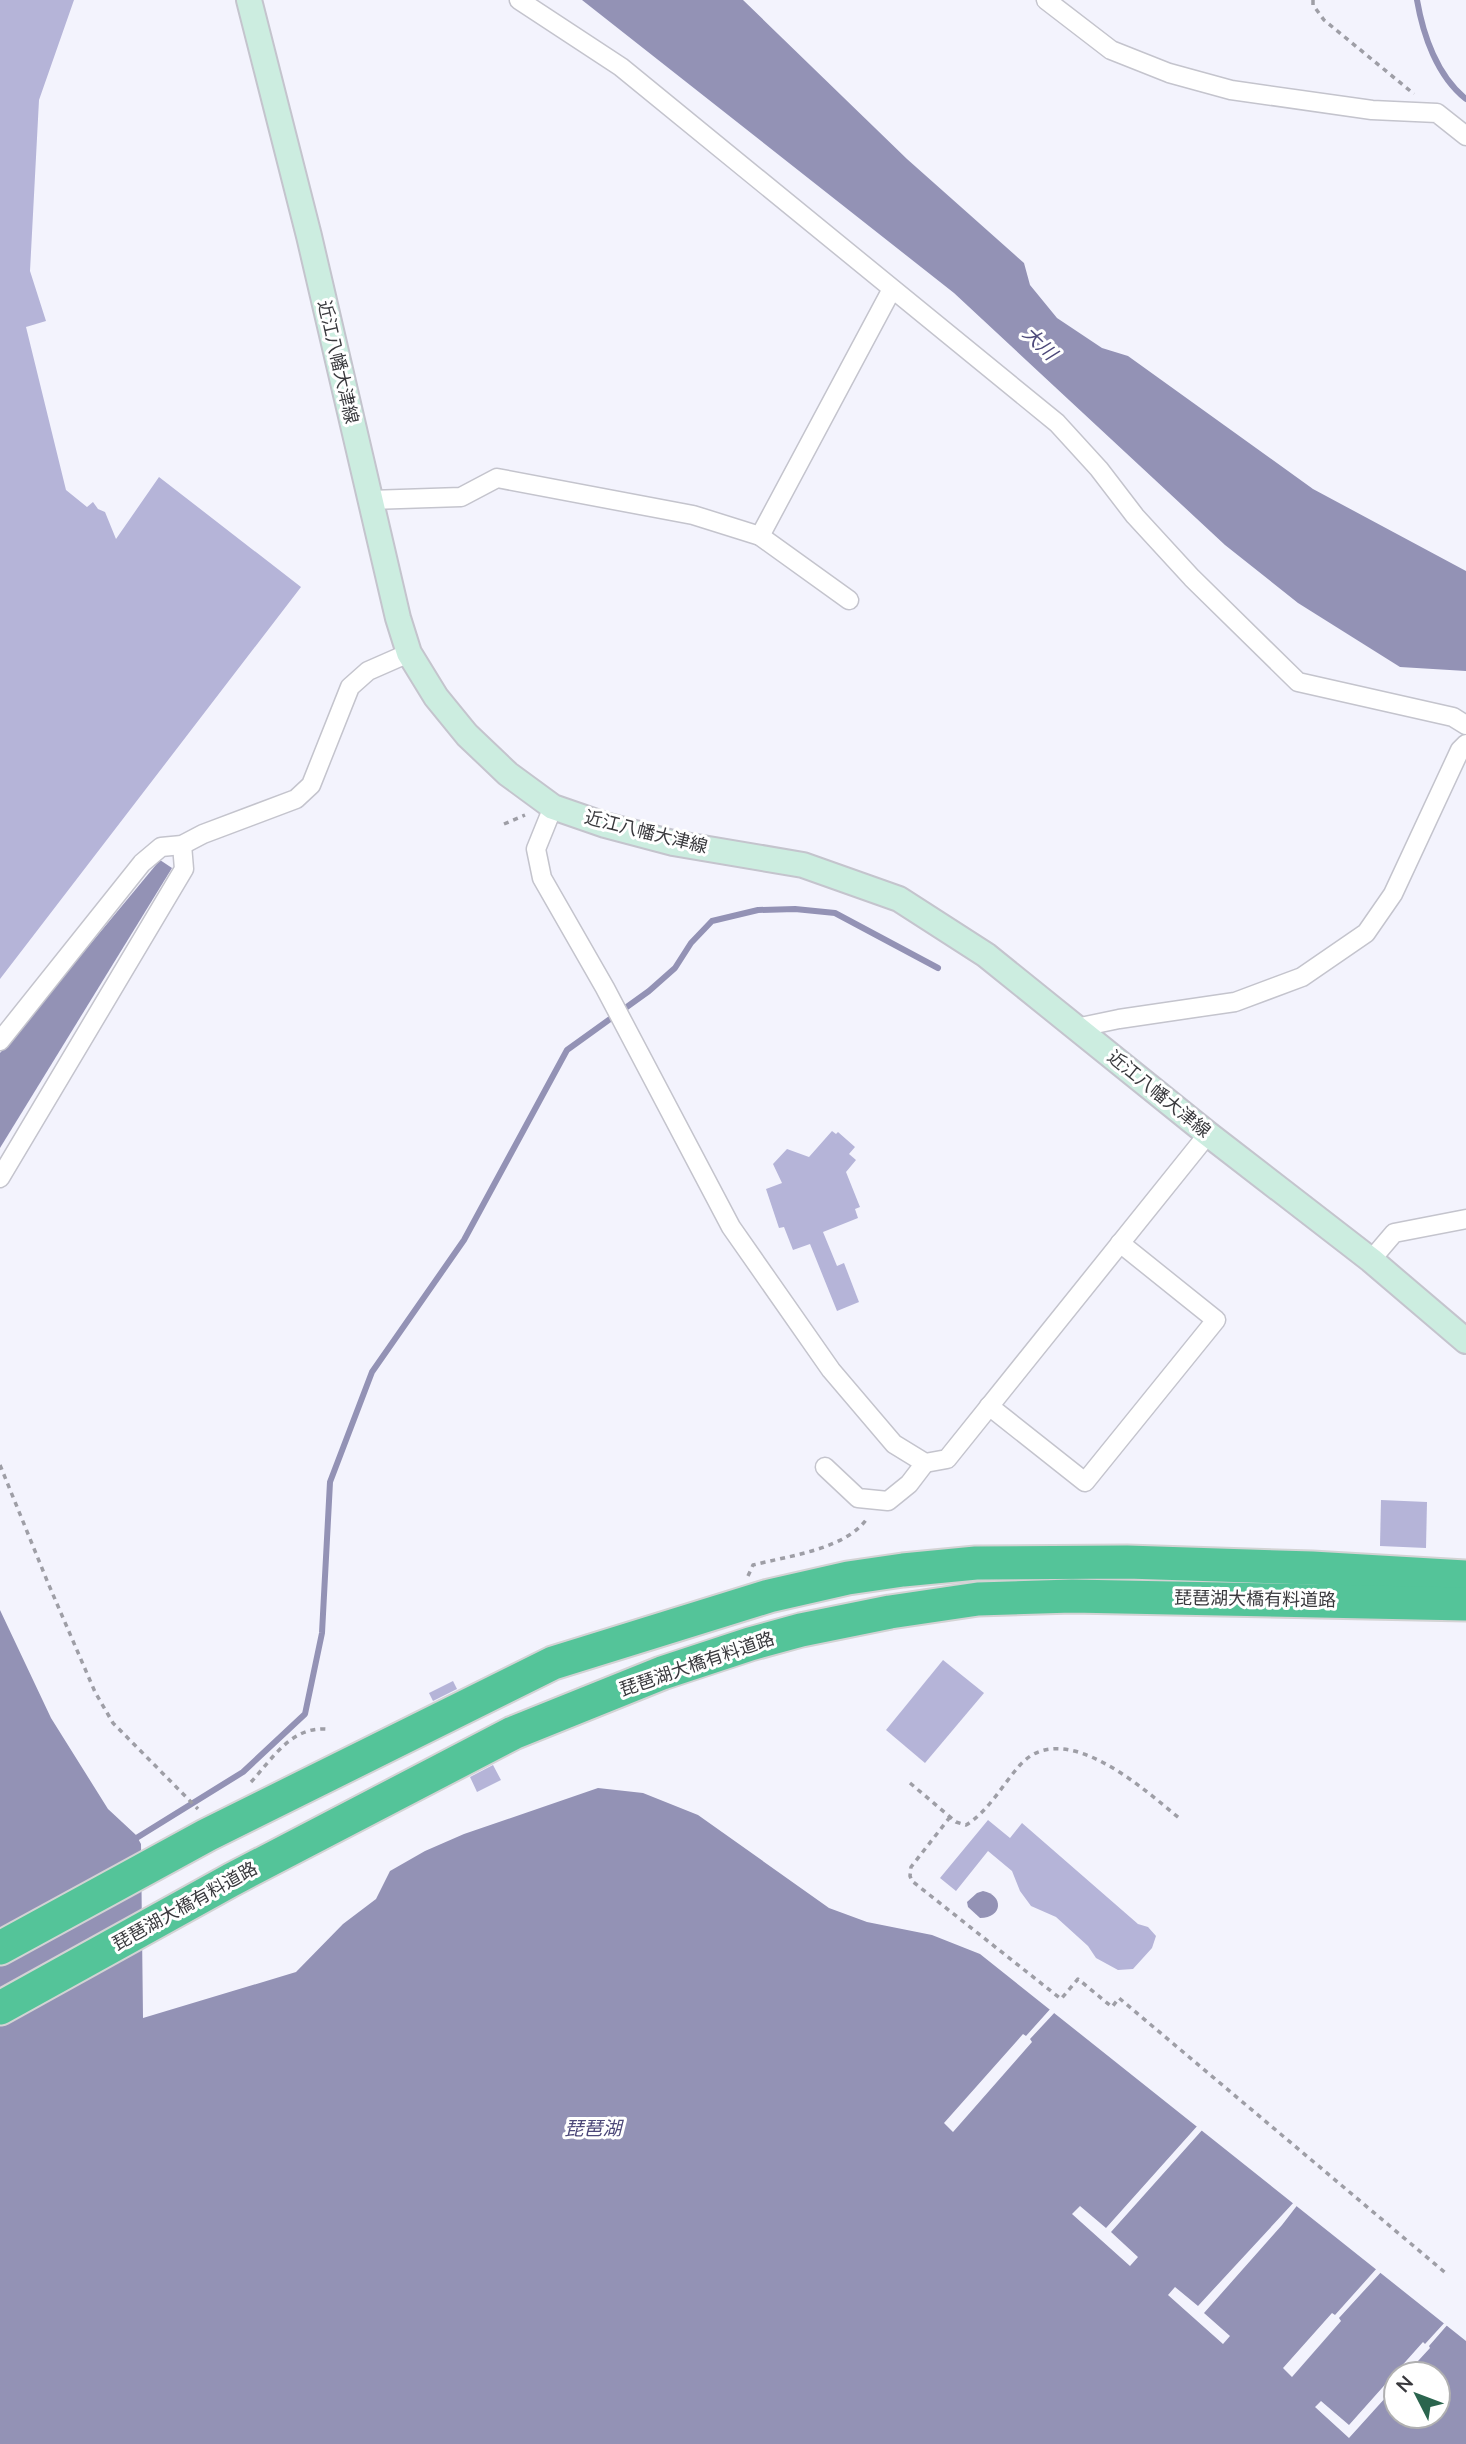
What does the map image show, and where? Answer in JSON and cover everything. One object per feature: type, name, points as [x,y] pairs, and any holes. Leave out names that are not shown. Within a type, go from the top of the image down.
[{"type":"highway","name":"琵琶湖大橋有料道路","points":[[0,1948],[205,1816],[553,1663],[769,1596],[848,1578],[976,1563],[1050,1562],[1312,1568],[1466,1577]]},
{"type":"highway","name":"琵琶湖大橋有料道路","points":[[0,2008],[231,1880],[513,1733],[662,1673],[750,1644],[801,1630],[890,1612],[978,1599],[1072,1596],[1466,1604]]},
{"type":"main road","name":"近江八幡大津線","points":[[249,0],[309,236],[398,618],[409,653],[436,697],[467,735],[508,774],[553,807],[605,825],[673,843],[803,865],[900,899],[986,955],[1208,1134],[1371,1260],[1466,1341]]},
{"type":"street","points":[[519,0],[621,67],[1057,423],[1099,469],[1135,516],[1298,682],[1459,721]]},
{"type":"street","points":[[1045,0],[1111,50],[1169,74],[1231,90],[1372,110],[1437,113],[1466,136]]},
{"type":"street","points":[[760,536],[892,289]]},
{"type":"street","points":[[370,499],[460,497],[497,478],[693,515],[760,536],[849,600]]},
{"type":"street","points":[[0,1041],[142,863],[161,847],[182,845],[296,799],[311,785],[350,687],[368,671],[409,653]]},
{"type":"street","points":[[1076,1028],[1235,1002],[1302,977],[1366,933],[1393,894],[1460,750],[1466,744]]},
{"type":"street","points":[[553,807],[536,849],[542,878],[605,988],[730,1227],[831,1370],[894,1444],[925,1463]]},
{"type":"street","points":[[0,1178],[184,869],[182,845]]},
{"type":"street","points":[[825,1467],[858,1498],[888,1502],[909,1484],[925,1463],[947,1458],[1208,1134]]},
{"type":"street","points":[[1371,1260],[1394,1233],[1466,1219]]},
{"type":"street","points":[[989,1406],[1085,1482],[1216,1321],[1120,1243]]},
{"type":"path","points":[[1314,0],[1312,5],[1324,20],[1437,113]]},
{"type":"path","points":[[504,824],[525,815]]},
{"type":"path","points":[[0,1465],[95,1692],[113,1723],[205,1816]]},
{"type":"path","points":[[747,1578],[753,1565],[838,1542],[860,1529],[871,1512]]},
{"type":"path","points":[[247,1787],[291,1738],[312,1728],[326,1729]]},
{"type":"path","points":[[910,1783],[956,1822],[966,1825],[1022,1762],[1035,1753],[1052,1749],[1079,1751],[1110,1765],[1179,1818]]},
{"type":"path","points":[[950,1817],[911,1867],[912,1881],[1061,1999],[1077,1979],[1112,2007],[1119,1998],[1448,2275]]},
{"type":"water","name":"大川","points":[[582,0],[743,0],[907,159],[1024,263],[1030,285],[1057,318],[1102,348],[1128,356],[1313,489],[1466,571],[1466,671],[1400,667],[1298,603],[1225,545],[954,293]]},
{"type":"water","points":[[160,860],[172,868],[0,1148],[0,1053]]},
{"type":"water","name":"琵琶湖","points":[[0,1610],[51,1718],[108,1809],[136,1835],[141,1844],[143,2018],[296,1972],[343,1924],[376,1899],[390,1871],[425,1851],[464,1834],[598,1788],[643,1793],[698,1815],[829,1908],[867,1922],[932,1935],[980,1954],[1466,2341],[1466,2444],[0,2444]]},
{"type":"water","points":[[983,1891],[995,1897],[998,1906],[993,1914],[980,1918],[968,1907],[967,1902]]},
{"type":"pier","points":[[1052,2007],[1057,2010],[1030,2039],[1032,2042],[953,2132],[944,2123],[1023,2034],[1026,2036]]},
{"type":"pier","points":[[1199,2124],[1204,2128],[1111,2232],[1138,2257],[1130,2266],[1072,2214],[1080,2206],[1106,2228]]},
{"type":"pier","points":[[1295,2201],[1299,2203],[1282,2225],[1204,2313],[1230,2336],[1223,2344],[1168,2295],[1175,2287],[1198,2306]]},
{"type":"pier","points":[[1378,2267],[1383,2270],[1339,2318],[1341,2321],[1292,2377],[1283,2368]]},
{"type":"pier","points":[[1446,2321],[1449,2323],[1419,2360],[1407,2360],[1423,2342],[1425,2344]]},
{"type":"pier","points":[[1382,2388],[1382,2401],[1349,2438],[1315,2407],[1321,2401],[1349,2425]]},
{"type":"building","points":[[0,0],[74,0],[39,100],[30,271],[46,321],[26,327],[66,490],[87,507],[93,502],[98,509],[105,512],[116,539],[159,477],[301,587],[0,979]]},
{"type":"building","points":[[832,1131],[836,1134],[838,1132],[855,1147],[849,1154],[856,1160],[846,1172],[860,1207],[855,1209],[858,1218],[823,1232],[837,1266],[844,1263],[859,1302],[837,1311],[810,1244],[793,1250],[784,1227],[779,1228],[766,1189],[782,1183],[773,1164],[787,1149],[809,1157]]},
{"type":"building","points":[[1381,1500],[1427,1502],[1426,1548],[1380,1546]]},
{"type":"building","points":[[943,1660],[984,1693],[925,1763],[886,1730]]},
{"type":"building","points":[[453,1681],[457,1689],[433,1701],[429,1693]]},
{"type":"building","points":[[493,1765],[501,1780],[477,1792],[470,1777]]},
{"type":"building","points":[[988,1820],[1010,1838],[1022,1823],[1138,1924],[1148,1927],[1156,1936],[1152,1948],[1133,1969],[1118,1970],[1096,1958],[1088,1946],[1056,1917],[1031,1906],[1020,1891],[1012,1871],[988,1851],[956,1891],[940,1878]]},
{"type":"waterway","points":[[1417,0],[1423,27],[1439,67],[1466,99]]},
{"type":"waterway","points":[[130,1842],[243,1772],[305,1714],[322,1633],[330,1482],[372,1372],[464,1240],[567,1050],[649,991],[675,968],[691,943],[712,921],[758,910],[795,909],[835,913],[938,968]]}]
